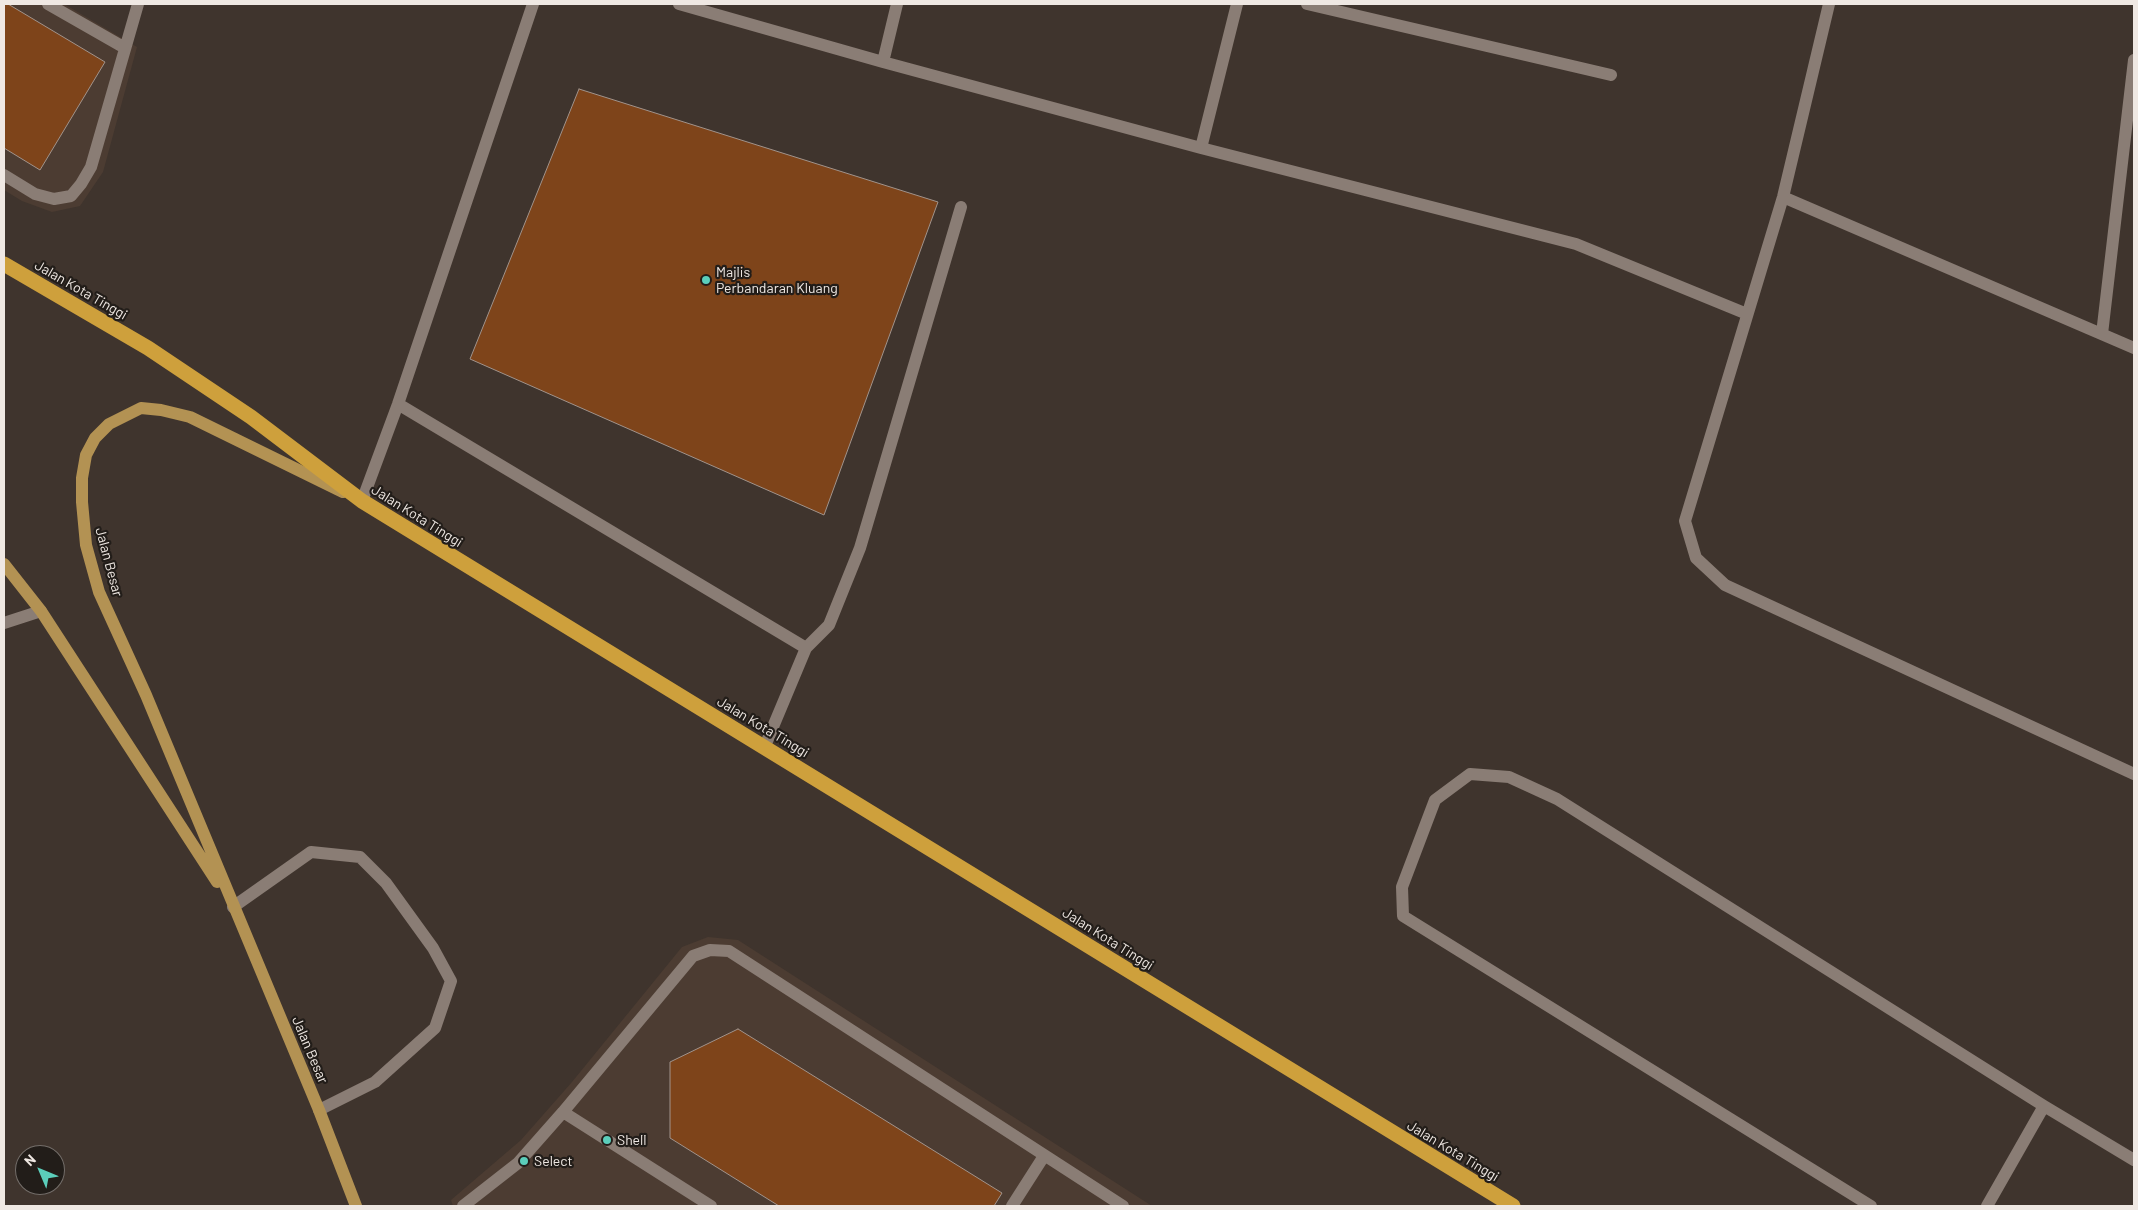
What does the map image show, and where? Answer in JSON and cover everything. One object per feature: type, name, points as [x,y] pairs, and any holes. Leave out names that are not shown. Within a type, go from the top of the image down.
[{"type":"highway","name":"Jalan Kota Tinggi","points":[[4,264],[148,348],[251,417],[362,501],[526,604],[765,746],[1472,1182],[1514,1206]]},
{"type":"main road","name":"Jalan Besar","points":[[356,1206],[319,1110],[233,908],[146,695],[99,592],[86,545],[83,525],[82,478],[86,455],[95,438],[121,416],[141,408],[161,410],[198,421],[362,501]]},
{"type":"main road","name":"Jalan Besar","points":[[4,564],[41,611],[233,908]]},
{"type":"main road","points":[[1472,1182],[1504,1206]]},
{"type":"street","points":[[48,4],[125,48]]},
{"type":"street","points":[[4,175],[35,194],[54,199],[71,196],[91,167],[138,4]]},
{"type":"street","points":[[362,501],[398,404],[533,4]]},
{"type":"street","points":[[679,4],[1200,148],[1576,244],[1747,314]]},
{"type":"street","points":[[884,62],[898,4]]},
{"type":"street","points":[[1200,148],[1236,4]]},
{"type":"street","points":[[1307,4],[1611,76]]},
{"type":"street","points":[[1829,4],[1783,197],[1685,521],[1696,558],[1725,585],[2134,774]]},
{"type":"street","points":[[2102,334],[2134,60]]},
{"type":"street","points":[[1783,197],[2134,348]]},
{"type":"street","points":[[765,746],[806,648],[828,625],[860,548],[961,207]]},
{"type":"street","points":[[398,404],[806,648]]},
{"type":"street","points":[[4,623],[41,611]]},
{"type":"street","points":[[1871,1206],[1403,916],[1402,887],[1435,800],[1470,774],[1509,777],[1557,799],[2044,1106],[2134,1160]]},
{"type":"street","points":[[233,908],[312,852],[360,857],[386,883],[433,948],[451,980],[435,1028],[375,1082],[319,1110]]},
{"type":"street","points":[[466,1205],[518,1163],[693,956],[710,950],[730,951],[1123,1206]]},
{"type":"street","points":[[1987,1206],[2044,1106]]},
{"type":"street","points":[[563,1112],[699,1202],[711,1206]]},
{"type":"street","points":[[1012,1206],[1044,1156]]},
{"type":"shaded area","points":[[4,4],[64,4],[137,47],[103,172],[80,206],[52,212],[22,201],[4,190]]},
{"type":"shaded area","points":[[708,937],[738,940],[1152,1206],[453,1206],[451,1200],[521,1140],[572,1082],[682,947]]},
{"type":"building","points":[[4,4],[8,4],[105,62],[40,170],[4,148]]},
{"type":"building","name":"Majlis Perbandaran Kluang","points":[[579,89],[938,202],[824,515],[470,359]]},
{"type":"building","points":[[738,1029],[1002,1193],[994,1206],[779,1206],[670,1138],[670,1062]]},
{"type":"place","name":"Majlis Perbandaran Kluang","points":[[706,280]]},
{"type":"place","name":"Shell","points":[[607,1140]]},
{"type":"place","name":"Select","points":[[524,1161]]}]
